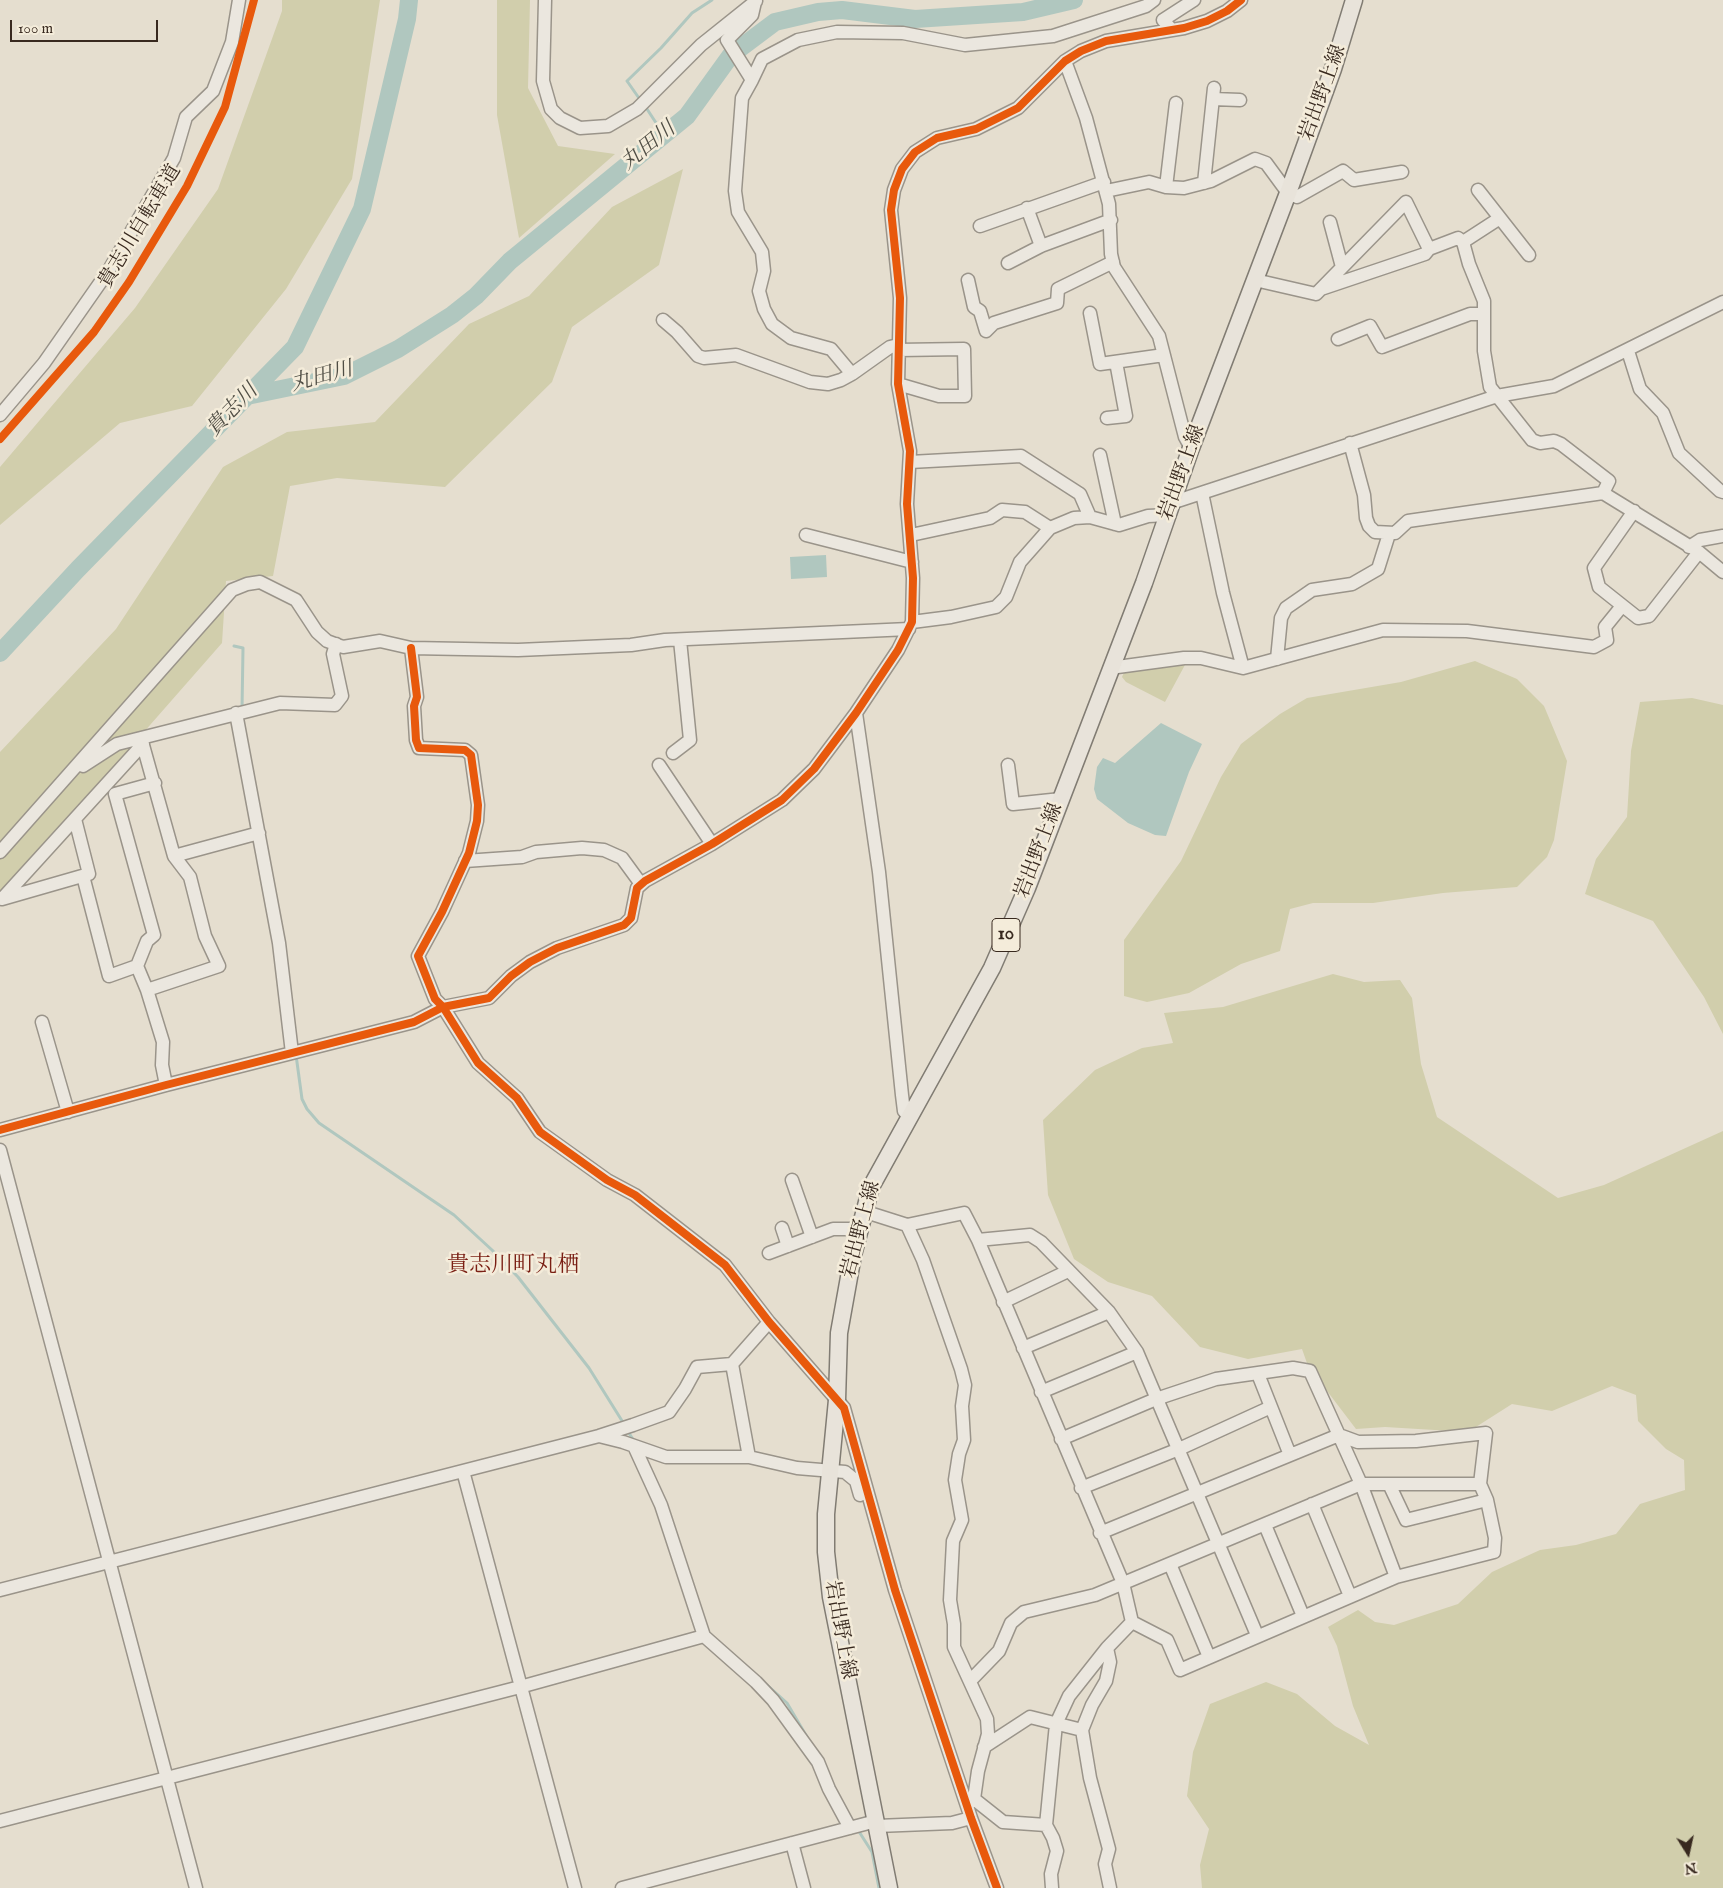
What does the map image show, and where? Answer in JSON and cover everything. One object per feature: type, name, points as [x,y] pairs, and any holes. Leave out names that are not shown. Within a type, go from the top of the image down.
[{"type":"main road","name":"岩出野上線","points":[[889,1888],[831,1597],[826,1514],[837,1400],[839,1333],[842,1308],[871,1187],[992,968],[1027,888],[1110,668],[1144,584],[1191,448],[1288,193],[1336,60],[1354,0]]},
{"type":"street","points":[[0,415],[44,363],[109,270],[174,158],[186,116],[213,92],[232,42],[239,0]]},
{"type":"street","points":[[545,0],[543,81],[551,108],[560,118],[580,128],[608,126],[637,108],[701,45],[757,1]]},
{"type":"street","points":[[852,374],[831,349],[791,338],[772,324],[764,309],[759,291],[764,271],[762,252],[738,212],[734,191],[742,98],[750,76],[762,59],[798,40],[837,32],[903,33],[965,45],[1053,36],[1146,6],[1154,0]]},
{"type":"street","points":[[1172,30],[1163,20],[1194,0]]},
{"type":"street","points":[[0,1130],[166,1085],[414,1022],[443,1007],[489,998],[510,976],[530,962],[557,948],[624,925],[631,918],[637,888],[641,884],[712,844],[782,800],[814,769],[856,713],[898,650],[910,626],[912,562],[907,504],[910,462],[898,384],[900,298],[891,210],[894,190],[902,169],[915,152],[937,138],[976,129],[1018,108],[1065,61],[1081,51],[1106,41],[1172,30],[1207,21],[1227,11],[1241,0]]},
{"type":"street","points":[[750,76],[727,40],[752,15],[757,1]]},
{"type":"street","points":[[1065,61],[1086,118],[1105,187],[1111,220],[1113,262],[1159,336],[1185,437],[1191,448]]},
{"type":"street","points":[[1204,183],[1214,94],[1240,100]]},
{"type":"street","points":[[1166,187],[1176,103]]},
{"type":"street","points":[[980,226],[1027,208],[1105,187],[1149,182],[1166,187],[1184,188],[1204,183],[1255,159],[1266,163],[1288,193],[1297,197],[1343,171],[1354,180],[1402,172]]},
{"type":"street","points":[[1478,190],[1529,255]]},
{"type":"street","points":[[1255,280],[1316,294],[1406,202],[1428,250]]},
{"type":"street","points":[[1027,208],[1042,246]]},
{"type":"street","points":[[1463,242],[1500,218]]},
{"type":"street","points":[[1008,263],[1042,246],[1111,220]]},
{"type":"street","points":[[1330,222],[1342,267]]},
{"type":"street","points":[[1321,288],[1425,254],[1428,250],[1458,238],[1463,242],[1469,264],[1484,301],[1484,351],[1490,387],[1532,440],[1540,443],[1554,441],[1561,444],[1609,481],[1603,493]]},
{"type":"street","points":[[968,280],[974,307],[980,311],[986,331],[994,323],[1057,303],[1058,289],[1113,262]]},
{"type":"street","points":[[0,852],[232,590],[247,584],[260,582],[296,600],[317,632],[327,641],[343,647],[380,641],[411,648],[518,650],[630,645],[680,640],[910,626],[996,607],[1006,597],[1020,562],[1050,528],[1074,518],[1090,517],[1119,525],[1170,509],[1202,493],[1497,396],[1554,386],[1628,351],[1723,302]]},
{"type":"street","points":[[1090,314],[1100,364],[1164,355]]},
{"type":"street","points":[[1338,339],[1370,326],[1382,347],[1470,314],[1484,314]]},
{"type":"street","points":[[663,320],[677,332],[698,356],[704,358],[736,355],[810,382],[828,384],[852,374],[890,346],[898,348],[964,349],[965,396],[939,396],[898,384]]},
{"type":"street","points":[[1628,351],[1640,389],[1663,413],[1679,452],[1723,492]]},
{"type":"street","points":[[1108,418],[1126,416],[1116,362]]},
{"type":"street","points":[[1350,443],[1369,526],[1375,532],[1394,533],[1408,521],[1603,493],[1694,549],[1723,572]]},
{"type":"street","points":[[1100,455],[1115,524]]},
{"type":"street","points":[[910,462],[1021,456],[1080,494],[1090,517]]},
{"type":"street","points":[[1202,493],[1223,593],[1243,668]]},
{"type":"street","points":[[910,535],[990,518],[1002,510],[1025,512],[1050,528]]},
{"type":"street","points":[[1634,511],[1594,568],[1599,587],[1638,618],[1650,616],[1700,540],[1723,536]]},
{"type":"street","points":[[1277,659],[1281,618],[1286,608],[1312,590],[1352,584],[1378,569],[1389,534]]},
{"type":"street","points":[[806,535],[912,562]]},
{"type":"street","points":[[1110,668],[1192,658],[1243,668],[1384,630],[1467,631],[1594,647],[1606,640],[1605,627],[1622,606]]},
{"type":"street","points":[[674,753],[690,740],[680,640]]},
{"type":"street","points":[[74,770],[117,744],[142,741],[236,713],[280,703],[335,705],[342,696],[333,654],[336,644]]},
{"type":"street","points":[[411,648],[417,696],[414,706],[416,740],[419,748],[465,750],[471,755],[478,806],[477,821],[465,861],[418,956],[435,999],[443,1007],[478,1063],[517,1098],[540,1132],[607,1180],[635,1195],[725,1265],[770,1322],[844,1408],[895,1590],[971,1802],[1003,1822],[1046,1825]]},
{"type":"street","points":[[236,713],[279,943],[292,1053]]},
{"type":"street","points":[[856,713],[879,872],[904,1111],[909,1117]]},
{"type":"street","points":[[142,741],[174,856],[190,877],[205,936],[220,966],[147,990]]},
{"type":"street","points":[[75,819],[89,874],[2,899],[75,819],[142,741]]},
{"type":"street","points":[[659,765],[712,844]]},
{"type":"street","points":[[1008,765],[1013,804],[1061,799]]},
{"type":"street","points":[[90,802],[155,783]]},
{"type":"street","points":[[115,794],[154,935],[147,941],[137,966],[147,990],[163,1042],[162,1065],[166,1085]]},
{"type":"street","points":[[174,856],[259,833]]},
{"type":"street","points":[[465,861],[522,857],[536,852],[582,848],[604,850],[622,858],[641,884]]},
{"type":"street","points":[[83,876],[109,976],[137,966]]},
{"type":"street","points":[[42,1022],[68,1112]]},
{"type":"street","points":[[0,1150],[196,1888]]},
{"type":"street","points":[[792,1180],[812,1237]]},
{"type":"street","points":[[866,1212],[907,1225],[964,1214],[978,1240],[1100,1533],[1123,1583],[1132,1622],[1167,1640],[1180,1670],[1257,1635],[1396,1578],[1494,1552],[1495,1538],[1487,1500],[1480,1484],[1486,1433],[1416,1442],[1358,1442],[1339,1435],[1100,1533]]},
{"type":"street","points":[[907,1225],[923,1260],[962,1368],[965,1385],[962,1406],[964,1440],[959,1454],[955,1480],[962,1520],[953,1541],[950,1600],[954,1624],[954,1647],[987,1719],[988,1734],[971,1802],[971,1818],[997,1888]]},
{"type":"street","points":[[782,1228],[788,1246]]},
{"type":"street","points":[[769,1253],[833,1229],[861,1229]]},
{"type":"street","points":[[978,1240],[1030,1235],[1041,1242],[1109,1312],[1137,1352],[1257,1635]]},
{"type":"street","points":[[1004,1302],[1068,1271]]},
{"type":"street","points":[[1023,1348],[1109,1312]]},
{"type":"street","points":[[0,1590],[599,1436],[669,1412],[697,1367],[732,1364],[770,1322]]},
{"type":"street","points":[[1041,1392],[1137,1352]]},
{"type":"street","points":[[732,1364],[749,1457]]},
{"type":"street","points":[[1061,1439],[1156,1399],[1216,1379],[1292,1368],[1310,1372],[1360,1484],[1396,1578]]},
{"type":"street","points":[[1258,1374],[1290,1455]]},
{"type":"street","points":[[1081,1488],[1179,1449],[1271,1407]]},
{"type":"street","points":[[599,1436],[666,1458],[749,1457],[797,1468],[845,1472],[856,1481],[861,1500],[870,1505]]},
{"type":"street","points":[[634,1446],[661,1505],[704,1636],[756,1682],[773,1700],[818,1762],[829,1789],[850,1828]]},
{"type":"street","points":[[463,1471],[575,1888]]},
{"type":"street","points":[[970,1681],[999,1651],[1011,1623],[1024,1612],[1096,1594],[1360,1484],[1480,1484]]},
{"type":"street","points":[[1389,1484],[1406,1520],[1487,1500]]},
{"type":"street","points":[[1312,1504],[1350,1596]]},
{"type":"street","points":[[1265,1524],[1303,1616]]},
{"type":"street","points":[[1170,1564],[1209,1657]]},
{"type":"street","points":[[1052,1888],[1051,1874],[1057,1851],[1046,1825],[1056,1724],[1069,1696],[1107,1648],[1132,1622]]},
{"type":"street","points":[[0,1820],[167,1779],[520,1687],[704,1636]]},
{"type":"street","points":[[1107,1648],[1110,1662],[1106,1681],[1092,1705],[1082,1730],[1090,1778],[1109,1850],[1105,1864],[1110,1888]]},
{"type":"street","points":[[984,1747],[1030,1717],[1082,1730]]},
{"type":"street","points":[[622,1888],[850,1828],[876,1824],[952,1823],[971,1818]]},
{"type":"street","points":[[792,1843],[804,1888]]},
{"type":"shaded area","points":[[282,0],[380,0],[352,179],[286,289],[192,406],[120,423],[0,525],[0,467],[135,308],[218,189],[282,11]]},
{"type":"shaded area","points":[[497,0],[530,0],[528,88],[558,146],[615,154],[519,238],[497,115]]},
{"type":"shaded area","points":[[683,169],[659,265],[572,327],[552,382],[445,487],[337,478],[290,486],[273,576],[226,581],[222,643],[0,896],[0,752],[116,629],[223,467],[287,432],[375,422],[469,324],[529,296],[612,207]]},
{"type":"shaded area","points":[[1475,661],[1517,679],[1544,706],[1567,761],[1554,840],[1547,857],[1517,887],[1443,893],[1373,903],[1313,903],[1290,909],[1280,951],[1241,964],[1189,993],[1147,1002],[1124,996],[1124,940],[1181,861],[1221,777],[1241,744],[1280,714],[1307,698],[1401,682]]},
{"type":"shaded area","points":[[1186,663],[1165,702],[1126,682],[1122,677],[1125,670]]},
{"type":"shaded area","points":[[1692,698],[1723,705],[1723,1034],[1704,997],[1653,921],[1585,894],[1596,859],[1627,817],[1631,751],[1640,702]]},
{"type":"shaded area","points":[[1333,974],[1364,982],[1400,980],[1412,998],[1421,1064],[1437,1117],[1558,1198],[1604,1185],[1723,1131],[1723,1888],[1202,1888],[1200,1865],[1209,1829],[1187,1796],[1193,1752],[1210,1704],[1266,1682],[1297,1694],[1335,1726],[1369,1745],[1353,1706],[1337,1646],[1328,1627],[1358,1610],[1375,1622],[1394,1625],[1458,1604],[1492,1572],[1540,1550],[1576,1545],[1616,1534],[1640,1504],[1685,1490],[1684,1460],[1666,1449],[1638,1421],[1636,1395],[1612,1386],[1552,1411],[1512,1404],[1468,1432],[1385,1427],[1356,1429],[1308,1366],[1302,1349],[1248,1359],[1200,1347],[1152,1296],[1108,1282],[1074,1259],[1048,1195],[1043,1120],[1095,1070],[1142,1048],[1173,1043],[1164,1013],[1223,1007]]},
{"type":"water","points":[[826,555],[827,577],[791,579],[790,557]]},
{"type":"water","points":[[1161,723],[1202,744],[1189,772],[1166,836],[1155,835],[1128,823],[1097,799],[1094,789],[1097,767],[1103,758],[1115,763]]},
{"type":"waterway","name":"貴志川","points":[[0,653],[78,569],[295,347],[362,209],[407,19],[409,0]]},
{"type":"waterway","points":[[641,101],[627,81],[661,48],[692,13],[712,0]]},
{"type":"waterway","name":"丸田川","points":[[247,396],[344,376],[398,349],[452,315],[476,296],[510,261],[687,116],[731,55],[775,22],[818,12],[842,10],[915,19],[1023,12],[1074,0]]},
{"type":"waterway","points":[[645,106],[664,135]]},
{"type":"waterway","points":[[234,646],[243,648],[242,710]]},
{"type":"waterway","points":[[296,1055],[302,1099],[307,1109],[319,1123],[454,1215],[492,1250],[518,1277],[589,1368],[624,1424]]},
{"type":"waterway","points":[[627,1430],[634,1441]]},
{"type":"waterway","points":[[767,1685],[787,1703],[807,1737]]},
{"type":"waterway","points":[[858,1830],[872,1852],[879,1888]]},
{"type":"cycle path","name":"貴志川自転車道","points":[[0,439],[94,332],[129,282],[187,186],[225,107],[254,0]]},
{"type":"cycle path","points":[[0,1130],[166,1085],[414,1022],[443,1007],[489,998],[511,976],[530,962],[557,948],[624,925],[631,918],[637,888],[645,881],[712,844],[782,800],[814,769],[856,713],[898,650],[912,622],[913,578],[907,504],[910,451],[898,384],[900,298],[891,210],[894,190],[902,169],[915,152],[937,138],[976,129],[1018,108],[1065,61],[1081,51],[1106,41],[1184,28],[1207,21],[1227,11],[1241,0]]},
{"type":"cycle path","points":[[411,648],[417,697],[414,706],[416,740],[419,748],[465,750],[471,755],[478,805],[477,821],[469,853],[442,912],[418,956],[435,999],[443,1007],[478,1063],[517,1098],[540,1132],[607,1180],[635,1195],[725,1265],[769,1322],[844,1408],[895,1590],[971,1818],[997,1888]]},
{"type":"district","name":"貴志川町丸栖","points":[[513,1266]]}]
